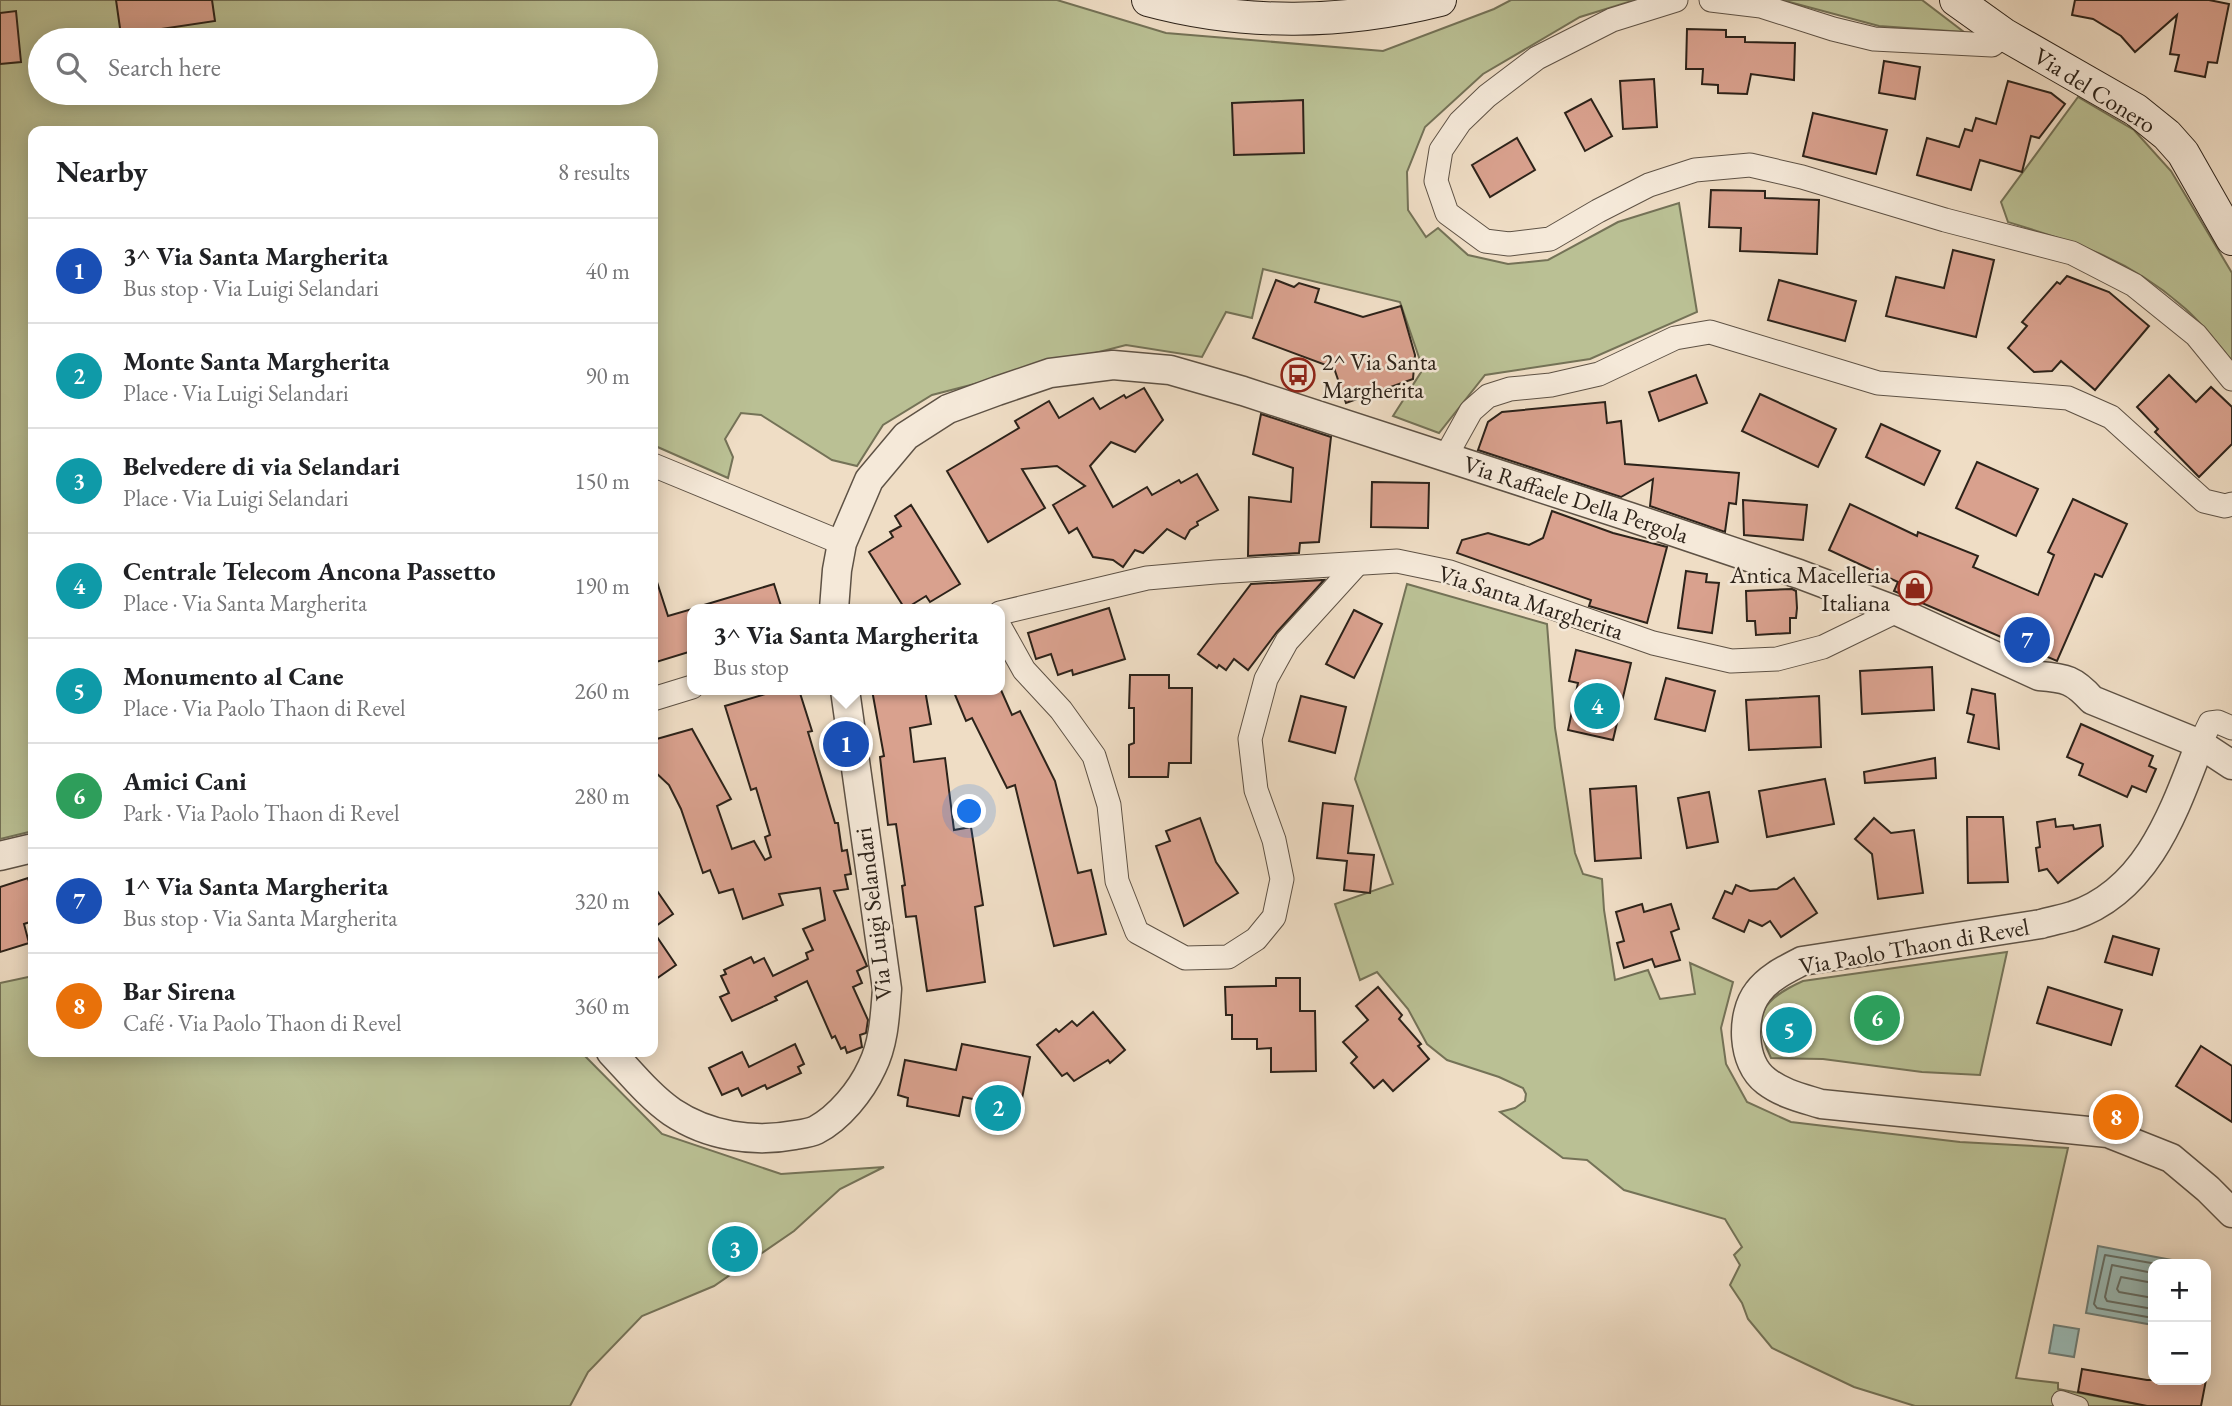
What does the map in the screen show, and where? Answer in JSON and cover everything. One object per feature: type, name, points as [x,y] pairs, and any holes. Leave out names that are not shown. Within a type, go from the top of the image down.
[{"type":"main road","points":[[1148,0],[1214,15],[1268,19],[1363,15],[1440,0]]},
{"type":"main road","name":"Via del Conero","points":[[1955,0],[2005,35],[2136,110],[2167,135],[2183,153],[2232,239]]},
{"type":"street","points":[[1676,0],[1612,20],[1536,58],[1487,96],[1460,122],[1441,150],[1436,181],[1447,213],[1485,241],[1509,244],[1550,239],[1649,185],[1695,170],[1750,165],[1802,177],[1945,220],[2072,253],[2134,285],[2196,335],[2232,379]]},
{"type":"street","points":[[1711,0],[1761,6],[1874,39],[1992,45],[2005,35]]},
{"type":"street","name":"Via Raffaele Della Pergola","points":[[1897,611],[1799,574],[1446,456],[1471,411],[1488,396],[1510,389],[1551,386],[1599,374],[1675,338],[1710,332],[1878,383],[2068,398],[2111,417],[2204,501],[2225,506],[2232,504]]},
{"type":"street","points":[[834,604],[842,543],[869,480],[906,436],[948,409],[1050,373],[1113,365],[1170,370],[1446,456]]},
{"type":"street","points":[[658,468],[842,543]]},
{"type":"street","name":"Via Santa Margherita","points":[[1005,612],[1147,578],[1397,561],[1450,572],[1653,643],[1731,661],[1777,659],[1823,647],[1897,611]]},
{"type":"street","points":[[1005,636],[1024,670],[1061,710],[1094,756],[1109,805],[1117,881],[1138,932],[1185,958],[1228,957],[1256,939],[1274,917],[1282,879],[1274,840],[1256,790],[1250,739],[1266,679],[1287,641],[1357,564]]},
{"type":"street","points":[[1897,611],[2039,676],[2057,694],[2079,701],[2092,700],[2200,744],[2232,765]]},
{"type":"street","points":[[658,697],[687,689]]},
{"type":"street","name":"Via Luigi Selandari","points":[[616,1057],[672,1112],[705,1129],[734,1137],[766,1140],[815,1131],[846,1107],[873,1067],[885,1026],[887,989],[846,695]]},
{"type":"street","points":[[2200,744],[2210,723],[2218,722],[2232,728]]},
{"type":"street","name":"Via Paolo Thaon di Revel","points":[[2200,744],[2173,814],[2149,858],[2109,897],[2074,915],[2041,924],[1802,961],[1777,974],[1757,993],[1748,1015],[1745,1041],[1752,1064],[1764,1080],[1787,1094],[1821,1104],[2108,1133],[2171,1158],[2232,1213]]},
{"type":"street","points":[[0,856],[28,849]]},
{"type":"street","points":[[2061,1400],[2079,1406]]},
{"type":"green space","points":[[0,0],[1057,0],[1166,33],[1383,51],[1511,0],[1635,0],[1580,17],[1483,74],[1425,127],[1407,172],[1408,210],[1426,237],[1438,228],[1468,255],[1508,264],[1548,260],[1618,222],[1679,203],[1697,312],[1590,359],[1485,375],[1439,433],[1393,416],[1423,369],[1400,302],[1263,269],[1252,318],[1226,312],[1202,357],[1126,345],[932,395],[883,425],[857,466],[832,460],[761,415],[741,413],[725,439],[733,457],[728,478],[658,447],[658,126],[28,126],[28,832],[0,839]]},
{"type":"green space","points":[[1782,0],[1922,0],[1964,32],[1879,26]]},
{"type":"green space","points":[[2078,97],[2134,130],[2171,171],[2232,273],[2232,361],[2188,311],[2140,275],[2099,253],[2008,222],[2001,202]]},
{"type":"green space","points":[[1407,584],[1547,624],[1555,728],[1575,853],[1583,874],[1602,879],[1615,980],[1648,970],[1660,999],[1695,994],[1690,963],[1733,982],[1721,1028],[1726,1064],[1747,1102],[1791,1122],[1960,1142],[2068,1148],[2016,1378],[2058,1383],[2058,1389],[2147,1406],[1915,1406],[1854,1387],[1772,1348],[1748,1319],[1742,1303],[1730,1285],[1740,1265],[1734,1255],[1742,1247],[1725,1219],[1624,1190],[1587,1160],[1563,1158],[1500,1112],[1515,1108],[1525,1101],[1523,1088],[1447,1060],[1427,1044],[1408,1009],[1377,972],[1360,980],[1335,904],[1393,884],[1355,779]]},
{"type":"green space","points":[[2007,952],[1980,1075],[1922,1072],[1823,1059],[1771,1058],[1762,1030],[1764,1010],[1778,995],[1803,981]]},
{"type":"green space","points":[[28,977],[28,1057],[586,1057],[662,1134],[781,1174],[884,1167],[840,1189],[794,1231],[714,1286],[642,1316],[588,1372],[570,1406],[0,1406],[0,983]]},
{"type":"water","points":[[2098,1246],[2167,1259],[2148,1259],[2148,1324],[2086,1313]]},
{"type":"water","points":[[2054,1325],[2079,1329],[2074,1357],[2049,1353]]},
{"type":"building","points":[[116,0],[212,0],[215,21],[168,28],[120,28]]},
{"type":"building","points":[[2075,0],[2209,0],[2229,4],[2217,63],[2208,62],[2205,77],[2175,71],[2179,55],[2170,54],[2177,15],[2135,52],[2121,36],[2093,19],[2072,15]]},
{"type":"building","points":[[16,11],[21,62],[0,64],[0,13]]},
{"type":"building","points":[[1687,29],[1726,30],[1726,37],[1745,37],[1745,42],[1795,43],[1794,80],[1751,74],[1747,94],[1718,93],[1718,85],[1702,84],[1703,69],[1686,69]]},
{"type":"building","points":[[1884,61],[1920,67],[1915,99],[1879,93]]},
{"type":"building","points":[[1654,79],[1657,127],[1623,129],[1620,81]]},
{"type":"building","points":[[2008,81],[2051,93],[2065,104],[2039,138],[2031,136],[2022,172],[1980,160],[1971,190],[1917,175],[1927,138],[1959,147],[1965,129],[1972,131],[1976,118],[1996,124]]},
{"type":"building","points":[[1591,99],[1612,136],[1585,151],[1565,113]]},
{"type":"building","points":[[1303,100],[1304,153],[1234,155],[1232,103]]},
{"type":"building","points":[[1813,113],[1887,130],[1876,174],[1803,156]]},
{"type":"building","points":[[1517,138],[1535,170],[1490,197],[1472,165]]},
{"type":"building","points":[[1711,190],[1765,191],[1765,198],[1819,200],[1817,254],[1740,251],[1741,228],[1709,227]]},
{"type":"building","points":[[1953,250],[1994,260],[1976,337],[1886,316],[1896,277],[1944,288]]},
{"type":"building","points":[[2067,276],[2109,292],[2149,326],[2095,390],[2061,361],[2052,371],[2034,372],[2008,348],[2027,326],[2022,322],[2057,282],[2060,284]]},
{"type":"building","points":[[1276,280],[1294,287],[1299,283],[1319,289],[1315,302],[1363,317],[1401,306],[1415,355],[1413,379],[1346,403],[1334,368],[1253,338]]},
{"type":"building","points":[[1779,280],[1856,301],[1845,341],[1768,320]]},
{"type":"building","points":[[1696,375],[1707,403],[1659,421],[1649,392]]},
{"type":"building","points":[[2169,375],[2196,402],[2211,387],[2232,407],[2232,444],[2199,477],[2155,432],[2158,429],[2137,407]]},
{"type":"building","points":[[1144,388],[1163,420],[1135,452],[1111,442],[1090,466],[1113,507],[1147,487],[1152,495],[1179,480],[1181,483],[1197,474],[1218,510],[1197,522],[1198,525],[1190,530],[1185,539],[1167,529],[1143,553],[1135,550],[1123,567],[1113,560],[1093,557],[1077,528],[1069,533],[1053,505],[1085,486],[1057,466],[1022,469],[1045,508],[988,542],[947,471],[1019,428],[1015,421],[1049,401],[1059,418],[1093,398],[1100,409],[1124,395],[1126,398]]},
{"type":"building","points":[[1760,394],[1836,429],[1818,467],[1742,431]]},
{"type":"building","points":[[1605,402],[1607,423],[1621,421],[1625,464],[1739,473],[1736,504],[1729,503],[1725,532],[1650,506],[1653,479],[1621,497],[1478,450],[1488,422],[1502,412]]},
{"type":"building","points":[[1261,414],[1331,437],[1319,542],[1300,543],[1299,553],[1248,556],[1249,497],[1291,502],[1293,468],[1253,454]]},
{"type":"building","points":[[1881,424],[1940,451],[1924,485],[1866,457]]},
{"type":"building","points":[[1977,462],[2038,489],[2016,536],[1956,508]]},
{"type":"building","points":[[1372,482],[1429,483],[1428,528],[1371,527]]},
{"type":"building","points":[[2073,499],[2127,524],[2102,577],[2095,574],[2057,661],[1894,591],[1898,582],[1829,550],[1850,504],[1917,536],[1918,532],[1978,556],[1973,567],[2038,595],[2054,555],[2048,552]]},
{"type":"building","points":[[1743,500],[1807,505],[1803,540],[1744,535]]},
{"type":"building","points":[[911,505],[960,584],[930,602],[926,596],[913,604],[902,604],[869,552],[893,537],[890,532],[901,526],[895,516]]},
{"type":"building","points":[[1552,511],[1613,533],[1667,547],[1647,623],[1589,606],[1591,600],[1457,553],[1462,540],[1488,533],[1529,545],[1543,538]]},
{"type":"building","points":[[1686,571],[1707,574],[1706,582],[1719,583],[1712,633],[1678,628]]},
{"type":"building","points":[[1324,580],[1277,632],[1248,670],[1234,659],[1226,670],[1219,665],[1217,668],[1198,654],[1251,584]]},
{"type":"building","points":[[774,584],[780,604],[707,604]]},
{"type":"building","points":[[658,585],[668,616],[687,610],[687,653],[658,661]]},
{"type":"building","points":[[1746,591],[1796,591],[1797,608],[1796,618],[1790,618],[1790,633],[1756,635],[1755,621],[1747,621]]},
{"type":"building","points":[[1109,608],[1125,659],[1073,675],[1072,670],[1058,675],[1051,654],[1036,659],[1028,633]]},
{"type":"building","points":[[1354,610],[1382,624],[1354,678],[1326,664]]},
{"type":"building","points":[[1576,650],[1631,663],[1613,740],[1568,730],[1578,683],[1569,681]]},
{"type":"building","points":[[1932,667],[1934,710],[1862,714],[1860,671]]},
{"type":"building","points":[[1130,675],[1169,675],[1169,688],[1192,688],[1191,763],[1169,763],[1168,777],[1129,777],[1129,745],[1134,743],[1134,708],[1129,708]]},
{"type":"building","points":[[1666,678],[1715,691],[1705,731],[1655,719]]},
{"type":"building","points":[[1972,689],[1995,694],[1999,749],[1968,742],[1974,715],[1967,713]]},
{"type":"building","points":[[762,695],[801,695],[812,731],[808,732],[835,823],[838,823],[842,851],[847,850],[851,874],[845,875],[848,889],[834,891],[867,966],[857,971],[862,983],[853,987],[868,1020],[866,1033],[860,1035],[862,1047],[847,1053],[845,1047],[841,1049],[835,1036],[832,1038],[807,981],[775,997],[777,1000],[732,1021],[720,997],[729,993],[721,976],[726,974],[724,970],[751,957],[754,963],[764,958],[773,976],[808,959],[806,953],[813,950],[803,929],[825,920],[820,888],[779,894],[783,905],[743,919],[733,889],[719,893],[710,870],[703,873],[681,809],[669,785],[658,775],[658,739],[692,729],[731,799],[717,806],[732,849],[754,841],[765,860],[771,857],[765,837],[770,835],[756,788],[751,790],[725,706]]},
{"type":"building","points":[[873,695],[926,695],[931,724],[910,728],[914,762],[945,758],[954,830],[971,827],[983,905],[975,907],[985,982],[927,991],[916,916],[906,917],[902,886],[905,885],[896,824],[888,825],[880,757],[884,756]]},
{"type":"building","points":[[955,695],[1003,695],[1012,715],[1020,711],[1055,781],[1078,873],[1091,870],[1106,934],[1054,946],[1015,785],[1007,788],[972,718],[966,721]]},
{"type":"building","points":[[1301,696],[1346,707],[1335,753],[1289,741]]},
{"type":"building","points":[[1819,696],[1821,747],[1749,750],[1746,700]]},
{"type":"building","points":[[2081,724],[2153,756],[2149,766],[2156,769],[2146,792],[2132,786],[2127,797],[2079,775],[2083,764],[2067,757]]},
{"type":"building","points":[[1935,758],[1936,778],[1865,783],[1864,772]]},
{"type":"building","points":[[1825,779],[1834,824],[1767,837],[1759,791]]},
{"type":"building","points":[[1636,786],[1641,858],[1595,861],[1590,789]]},
{"type":"building","points":[[1709,792],[1718,842],[1687,848],[1678,798]]},
{"type":"building","points":[[1323,803],[1353,806],[1348,853],[1374,855],[1370,893],[1344,890],[1347,861],[1317,858]]},
{"type":"building","points":[[1967,817],[2003,817],[2008,882],[1968,883]]},
{"type":"building","points":[[1200,818],[1216,862],[1238,893],[1184,926],[1156,846],[1170,841],[1166,831]]},
{"type":"building","points":[[1874,818],[1891,833],[1914,830],[1923,893],[1878,899],[1872,854],[1855,839]]},
{"type":"building","points":[[2055,819],[2056,827],[2073,825],[2074,829],[2100,825],[2103,846],[2058,883],[2047,869],[2039,871],[2036,848],[2040,847],[2037,822]]},
{"type":"building","points":[[28,878],[28,923],[24,924],[28,943],[0,952],[0,887]]},
{"type":"building","points":[[1794,878],[1817,913],[1781,937],[1770,921],[1762,926],[1749,920],[1744,932],[1713,918],[1725,891],[1732,894],[1736,885],[1750,891],[1777,889]]},
{"type":"building","points":[[658,892],[673,914],[658,924]]},
{"type":"building","points":[[1642,904],[1644,912],[1671,904],[1679,929],[1671,932],[1680,960],[1655,967],[1652,959],[1624,968],[1617,943],[1624,941],[1616,912]]},
{"type":"building","points":[[2113,936],[2159,949],[2152,975],[2105,962]]},
{"type":"building","points":[[658,938],[676,965],[658,978]]},
{"type":"building","points":[[1276,978],[1300,978],[1300,1011],[1315,1011],[1316,1071],[1271,1072],[1271,1048],[1257,1049],[1257,1039],[1232,1039],[1232,1015],[1226,1015],[1225,987],[1276,986]]},
{"type":"building","points":[[1378,987],[1402,1015],[1399,1019],[1421,1044],[1418,1046],[1429,1059],[1393,1091],[1383,1080],[1374,1088],[1351,1063],[1357,1057],[1343,1042],[1368,1020],[1356,1006]]},
{"type":"building","points":[[2048,987],[2122,1010],[2111,1045],[2037,1023]]},
{"type":"building","points":[[1093,1012],[1125,1050],[1110,1063],[1108,1060],[1074,1081],[1067,1073],[1062,1076],[1037,1045],[1056,1029],[1059,1032],[1072,1021],[1077,1026]]},
{"type":"building","points":[[795,1044],[804,1064],[798,1067],[801,1073],[767,1089],[765,1085],[742,1096],[738,1088],[722,1095],[709,1068],[742,1052],[749,1067]]},
{"type":"building","points":[[962,1044],[1030,1057],[1020,1109],[963,1097],[959,1116],[907,1106],[908,1098],[898,1095],[905,1060],[956,1070]]},
{"type":"building","points":[[2201,1046],[2232,1066],[2232,1122],[2176,1086]]},
{"type":"building","points":[[2082,1369],[2148,1380],[2148,1385],[2205,1385],[2201,1406],[2147,1406],[2078,1392]]},
{"type":"place","name":"2^ Via Santa Margherita","points":[[1298,375]]},
{"type":"place","name":"Antica Macelleria Italiana","points":[[1915,588]]},
{"type":"place","name":"1^ Via Santa Margherita","points":[[2027,640]]},
{"type":"place","name":"Centrale Telecom Ancona Passetto","points":[[1597,706]]},
{"type":"place","name":"3^ Via Santa Margherita","points":[[846,744]]},
{"type":"place","name":"Amici Cani","points":[[1877,1018]]},
{"type":"place","name":"Monumento al Cane","points":[[1789,1030]]},
{"type":"place","name":"Monte Santa Margherita","points":[[998,1108]]},
{"type":"place","name":"Bar Sirena","points":[[2116,1117]]},
{"type":"place","name":"Belvedere di via Selandari","points":[[735,1249]]}]
